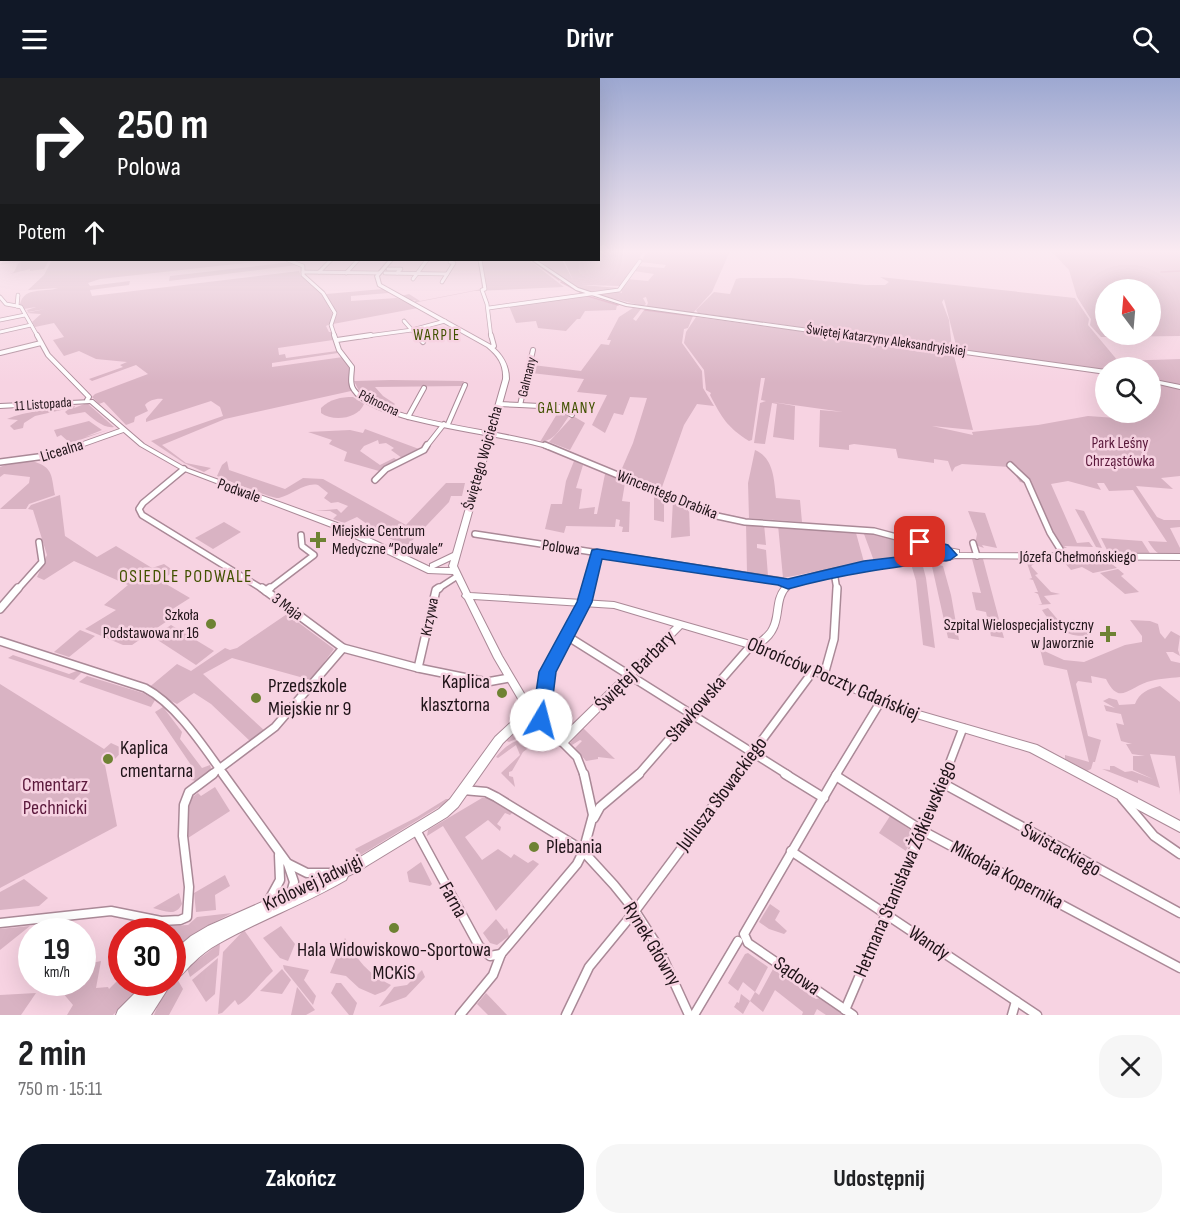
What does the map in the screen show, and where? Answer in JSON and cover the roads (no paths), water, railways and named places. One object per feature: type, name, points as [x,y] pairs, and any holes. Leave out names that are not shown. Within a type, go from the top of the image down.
[{"type":"street","points":[[17,306],[18,295]]},
{"type":"street","name":"Północna","points":[[324,295],[334,313],[332,325],[340,352],[352,367],[351,383],[354,391],[382,407],[408,417],[491,433]]},
{"type":"street","points":[[398,295],[492,347],[494,346],[490,336],[489,308],[486,295]]},
{"type":"street","points":[[489,308],[560,300],[584,295]]},
{"type":"street","name":"Świętej Katarzyny Aleksandryjskiej","points":[[589,295],[612,302],[652,309],[1095,370]]},
{"type":"street","points":[[0,297],[7,305],[21,307],[25,315],[0,320]]},
{"type":"street","name":"Podwale","points":[[25,315],[48,354],[78,384],[89,397],[87,400],[93,402],[123,430],[153,452],[184,469],[337,526],[429,566],[434,572],[455,574]]},
{"type":"street","points":[[404,321],[423,342]]},
{"type":"street","points":[[337,340],[412,330],[445,321]]},
{"type":"street","points":[[0,332],[31,325]]},
{"type":"street","points":[[0,353],[41,343]]},
{"type":"street","name":"Świętego Wojciecha","points":[[492,347],[502,359],[507,371],[454,555],[455,574],[528,712]]},
{"type":"street","name":"Galmany","points":[[520,405],[533,350]]},
{"type":"street","points":[[1161,383],[1180,387]]},
{"type":"street","points":[[375,480],[386,469],[424,450],[446,424],[465,385]]},
{"type":"street","points":[[408,417],[424,388]]},
{"type":"street","name":"11 Listopada","points":[[0,406],[43,406],[87,400]]},
{"type":"street","name":"Galmany","points":[[499,404],[559,407],[572,415]]},
{"type":"street","name":"Licealna","points":[[0,462],[46,457],[123,430]]},
{"type":"street","name":"Wincentego Drabika","points":[[491,433],[536,442],[717,516],[745,522],[860,529],[920,542],[936,552]]},
{"type":"street","points":[[1010,465],[1015,472],[1026,478],[1053,540],[1060,549]]},
{"type":"street","name":"3 Maja","points":[[184,469],[146,500],[140,507],[140,513],[266,591],[343,648],[418,668],[487,682],[509,678]]},
{"type":"street","name":"Polowa","points":[[475,534],[790,583]]},
{"type":"street","points":[[266,591],[314,555],[302,546],[301,535]]},
{"type":"street","points":[[0,609],[42,562],[39,542]]},
{"type":"street","points":[[973,543],[976,556]]},
{"type":"street","points":[[790,583],[834,572],[922,557],[936,552]]},
{"type":"street","name":"Józefa Chełmońskiego","points":[[936,552],[946,558],[949,553],[976,556],[1180,557]]},
{"type":"street","points":[[541,720],[548,672],[585,602],[597,554]]},
{"type":"street","points":[[429,566],[454,555]]},
{"type":"street","points":[[824,675],[831,650],[837,607],[834,572]]},
{"type":"street","name":"Krzywa","points":[[418,668],[436,590],[455,574]]},
{"type":"street","name":"Sławkowska","points":[[592,826],[597,811],[637,776],[748,649],[768,636],[775,627],[781,595],[790,583]]},
{"type":"street","name":"Obrońców Poczty Gdańskiej","points":[[466,596],[614,605],[756,645],[914,714],[998,736],[1033,748],[1180,827]]},
{"type":"street","name":"Świętej Barbary","points":[[562,742],[681,624]]},
{"type":"street","points":[[567,636],[824,798]]},
{"type":"street","points":[[0,641],[145,688],[158,695],[170,706],[220,770],[288,864],[294,882],[291,898]]},
{"type":"street","points":[[0,923],[111,912],[125,912],[170,922],[178,922],[187,916],[191,902],[183,845],[183,801],[189,792],[275,727],[343,648]]},
{"type":"street","name":"Juliusza Słowackiego","points":[[566,1015],[590,967],[814,670]]},
{"type":"street","points":[[694,1015],[881,701]]},
{"type":"street","points":[[460,1015],[493,975],[501,954],[578,862],[592,826],[592,813],[582,766],[537,715],[528,712]]},
{"type":"street","name":"Królowej Jadwigi","points":[[186,962],[214,939],[356,866],[416,830],[454,803],[499,740],[528,712]]},
{"type":"street","name":"Hetmana Stanisława Żółkiewskiego","points":[[849,1012],[885,913],[944,784],[963,728]]},
{"type":"street","name":"Mikołaja Kopernika","points":[[836,776],[923,831],[1180,968]]},
{"type":"street","name":"Świstackiego","points":[[944,784],[1180,913]]},
{"type":"street","points":[[463,790],[486,792],[496,796],[583,852]]},
{"type":"street","points":[[1117,792],[1154,836],[1180,854]]},
{"type":"street","name":"Farna","points":[[416,830],[479,946],[490,956],[501,954]]},
{"type":"street","name":"Wandy","points":[[791,851],[1037,1015]]},
{"type":"street","name":"Rynek Główny","points":[[583,852],[666,961],[689,1015]]},
{"type":"street","points":[[264,906],[279,886],[282,872],[279,853]]},
{"type":"street","points":[[288,864],[307,873],[342,872]]},
{"type":"street","points":[[279,886],[291,898],[317,892],[356,866]]},
{"type":"street","name":"Królowej Jadwigi","points":[[186,948],[213,930],[264,906],[291,898]]},
{"type":"street","name":"Sądowa","points":[[741,937],[849,1012]]},
{"type":"street","points":[[123,1015],[146,996]]},
{"type":"street","points":[[134,1015],[150,996]]},
{"type":"street","points":[[143,1015],[153,996]]},
{"type":"street","points":[[150,1015],[155,996]]},
{"type":"street","points":[[1012,1015],[1016,1001]]},
{"type":"waterway","points":[[587,296],[618,305]]},
{"type":"waterway","points":[[645,310],[692,316]]},
{"type":"place","name":"Miejskie Centrum Medyczne “Podwale”","points":[[318,540]]},
{"type":"place","name":"Szkoła Podstawowa nr 16","points":[[211,624]]},
{"type":"place","name":"Szpital Wielospecjalistyczny w Jaworznie","points":[[1108,634]]},
{"type":"place","name":"Kaplica klasztorna","points":[[502,693]]},
{"type":"place","name":"Przedszkole Miejskie nr 9","points":[[256,698]]},
{"type":"place","name":"Kaplica cmentarna","points":[[108,759]]},
{"type":"place","name":"Plebania","points":[[534,847]]},
{"type":"place","name":"Hala Widowiskowo-Sportowa MCKiS","points":[[394,928]]},
{"type":"district","name":"WARPIE","points":[[437,335]]},
{"type":"district","name":"GALMANY","points":[[567,408]]},
{"type":"district","name":"OSIEDLE PODWALE","points":[[186,576]]},
{"type":"park label","name":"Park Leśny Chrząstówka","points":[[1120,452]]},
{"type":"park label","name":"Cmentarz Pechnicki","points":[[55,796]]}]
